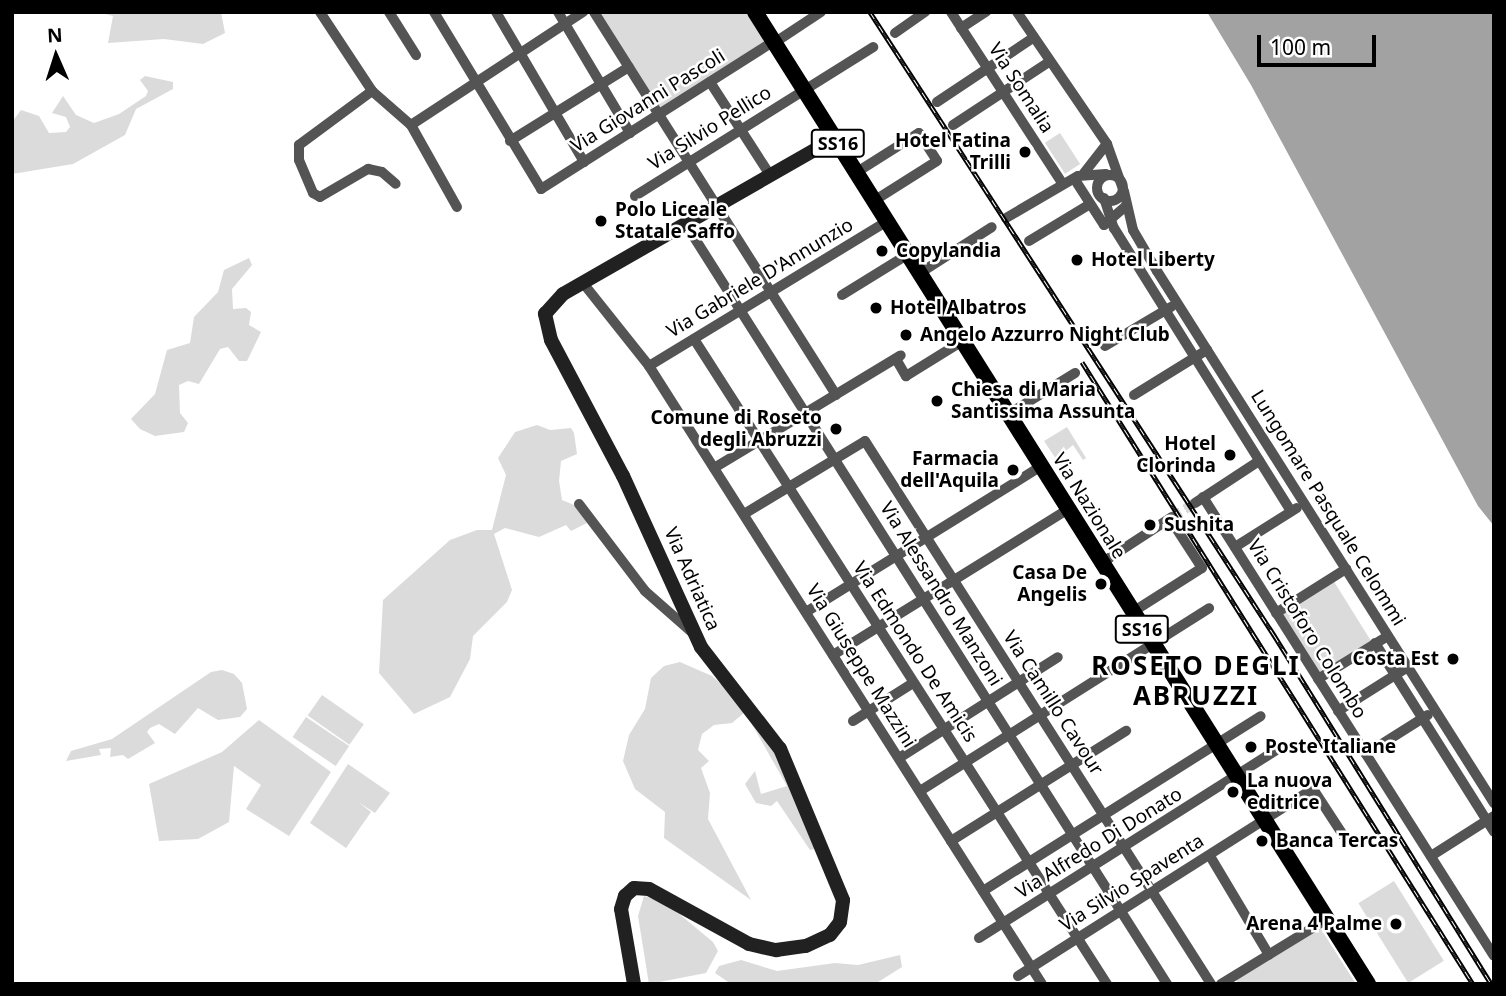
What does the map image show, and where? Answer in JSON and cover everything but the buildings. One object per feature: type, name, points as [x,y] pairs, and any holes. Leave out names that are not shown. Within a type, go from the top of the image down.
[{"type":"main road","name":"Via Nazionale","points":[[755,12],[910,254],[961,342],[1100,564],[1368,984]]},
{"type":"main road","name":"Via Adriatica","points":[[634,984],[621,914],[627,893],[646,888],[749,944],[776,950],[824,938],[842,916],[842,894],[782,754],[755,713],[712,664],[695,635],[623,476],[548,332],[548,307],[685,222],[835,138]]},
{"type":"street","points":[[320,12],[372,91],[411,125],[457,206]]},
{"type":"street","points":[[389,12],[416,55]]},
{"type":"street","points":[[434,12],[478,80],[510,141],[629,66]]},
{"type":"street","points":[[496,12],[553,114],[584,162]]},
{"type":"street","points":[[558,12],[630,133]]},
{"type":"street","points":[[411,125],[583,12]]},
{"type":"street","points":[[594,12],[836,395]]},
{"type":"street","name":"Via Giovanni Pascoli","points":[[510,141],[541,189],[821,12]]},
{"type":"street","points":[[895,33],[925,12]]},
{"type":"street","name":"Via Somalia","points":[[951,12],[1060,184]]},
{"type":"street","points":[[961,28],[986,12]]},
{"type":"street","name":"Lungomare Pasquale Celommi","points":[[1017,12],[1107,144],[1123,190],[1118,217],[1133,230],[1494,803]]},
{"type":"street","points":[[937,102],[1033,38]]},
{"type":"street","name":"Via Silvio Pellico","points":[[635,195],[873,47]]},
{"type":"street","points":[[953,125],[1049,62]]},
{"type":"street","points":[[710,82],[770,175]]},
{"type":"street","points":[[372,91],[299,145],[299,160],[313,193],[320,197],[368,169],[382,172],[396,184]]},
{"type":"street","points":[[857,172],[919,133],[937,161],[875,200]]},
{"type":"street","points":[[1105,197],[1102,175],[1107,144]]},
{"type":"street","points":[[1079,178],[1099,159],[1107,144]]},
{"type":"street","points":[[1006,218],[1060,184],[1079,178],[1102,175],[1116,177],[1123,190],[1119,200],[1105,197]]},
{"type":"street","points":[[1079,178],[1105,197],[1118,217],[1166,310],[1291,511]]},
{"type":"street","points":[[1079,178],[1102,224],[1118,217]]},
{"type":"street","points":[[1029,241],[1090,204]]},
{"type":"street","name":"Via Gabriele D'Annunzio","points":[[649,366],[888,220]]},
{"type":"street","name":"Via Alessandro Manzoni","points":[[685,222],[1167,984]]},
{"type":"street","points":[[920,272],[992,227]]},
{"type":"street","points":[[842,295],[910,254]]},
{"type":"street","name":"Via Giuseppe Mazzini","points":[[583,283],[649,366],[1042,984]]},
{"type":"street","points":[[1105,346],[1177,303]]},
{"type":"street","name":"Via Edmondo De Amicis","points":[[694,339],[1107,984]]},
{"type":"street","points":[[714,468],[898,357],[906,376],[961,342]]},
{"type":"street","points":[[1134,395],[1207,350]]},
{"type":"street","points":[[1007,415],[1075,373]]},
{"type":"street","name":"Via Camillo Cavour","points":[[835,460],[865,441],[1211,984]]},
{"type":"street","points":[[744,514],[835,460]]},
{"type":"street","name":"Via Cristoforo Colombo","points":[[1259,461],[1199,500],[1235,547],[1494,956]]},
{"type":"street","points":[[806,612],[1040,467]]},
{"type":"street","points":[[579,504],[645,591],[695,635]]},
{"type":"street","points":[[1235,547],[1304,504]]},
{"type":"street","points":[[833,655],[1067,510]]},
{"type":"street","points":[[1100,564],[1171,518],[1202,568],[1131,612]]},
{"type":"street","points":[[1276,613],[1346,569]]},
{"type":"street","points":[[920,791],[1209,608]]},
{"type":"street","points":[[1318,679],[1388,636]]},
{"type":"street","points":[[1376,643],[1490,818],[1494,832]]},
{"type":"street","points":[[899,758],[1058,657]]},
{"type":"street","points":[[1338,711],[1408,667]]},
{"type":"street","points":[[853,721],[913,683]]},
{"type":"street","points":[[1366,754],[1435,711]]},
{"type":"street","points":[[983,891],[1261,716]]},
{"type":"street","points":[[951,841],[1126,731]]},
{"type":"street","name":"Via Alfredo Di Donato","points":[[979,938],[1280,748]]},
{"type":"street","name":"Via Silvio Spaventa","points":[[1018,976],[1313,789],[1343,835]]},
{"type":"street","points":[[1431,856],[1490,818]]},
{"type":"street","points":[[1210,856],[1269,955]]},
{"type":"street","points":[[1221,984],[1327,919]]},
{"type":"shaded area","points":[[97,12],[221,12],[225,33],[203,44],[164,39],[108,43],[113,16]]},
{"type":"shaded area","points":[[597,12],[747,12],[765,42],[660,112]]},
{"type":"shaded area","points":[[1207,12],[1494,12],[1494,526],[1478,506],[1251,85]]},
{"type":"shaded area","points":[[145,76],[173,82],[173,89],[136,109],[125,135],[73,164],[12,174],[12,122],[21,110],[39,116],[49,133],[66,132],[70,127],[66,117],[52,113],[63,96],[76,115],[94,123],[119,114],[146,96],[148,91],[140,80]]},
{"type":"shaded area","points":[[1060,133],[1080,164],[1065,174],[1045,143]]},
{"type":"shaded area","points":[[249,258],[252,265],[232,289],[233,309],[246,308],[251,312],[249,325],[261,332],[247,361],[239,361],[228,347],[220,349],[199,384],[188,381],[179,385],[180,413],[188,423],[184,432],[155,436],[140,429],[131,419],[155,394],[167,350],[190,343],[194,317],[218,292],[224,270]]},
{"type":"shaded area","points":[[537,425],[550,430],[571,428],[574,433],[577,454],[561,461],[559,481],[562,500],[579,507],[587,523],[571,531],[566,525],[539,537],[505,528],[494,534],[512,590],[507,602],[473,636],[470,659],[450,697],[414,714],[379,673],[383,600],[450,540],[477,530],[492,530],[506,475],[498,458],[515,432]]},
{"type":"shaded area","points":[[1067,427],[1086,458],[1083,460],[1073,445],[1056,459],[1044,441]]},
{"type":"shaded area","points":[[1333,580],[1372,642],[1319,675],[1280,613]]},
{"type":"shaded area","points":[[680,662],[712,676],[731,693],[774,742],[815,849],[810,850],[777,801],[771,806],[756,803],[745,784],[755,771],[761,794],[787,786],[745,712],[732,723],[714,725],[702,734],[698,750],[709,761],[701,768],[710,793],[708,819],[751,900],[664,838],[665,812],[635,789],[623,761],[629,735],[645,709],[651,678],[664,666]]},
{"type":"shaded area","points":[[222,670],[234,674],[242,683],[247,709],[240,717],[218,720],[198,708],[175,734],[159,724],[150,728],[147,732],[155,743],[128,759],[123,755],[110,757],[111,748],[99,749],[101,755],[66,761],[71,751],[112,739],[211,672]]},
{"type":"shaded area","points":[[322,695],[364,724],[349,745],[308,715]]},
{"type":"shaded area","points":[[306,717],[349,746],[336,766],[293,737]]},
{"type":"shaded area","points":[[259,720],[331,772],[289,836],[246,809],[261,785],[234,766],[229,822],[198,839],[159,841],[149,784],[222,752]]},
{"type":"shaded area","points":[[348,764],[390,793],[375,813],[358,802],[371,812],[346,848],[310,823]]},
{"type":"shaded area","name":"Arena 4 Palme","points":[[1394,881],[1444,961],[1408,983],[1358,903]]},
{"type":"shaded area","points":[[644,896],[666,903],[713,942],[718,951],[706,973],[649,984],[638,916]]},
{"type":"shaded area","points":[[1319,926],[1356,984],[1239,984],[1235,978]]},
{"type":"shaded area","points":[[900,955],[902,967],[875,984],[731,984],[715,973],[719,966],[741,960],[777,971],[835,963],[858,965]]},
{"type":"tunnel","points":[[1172,517],[1195,503]]},
{"type":"railway","points":[[870,12],[1274,635],[1491,984]]},
{"type":"railway","points":[[1082,362],[1473,984]]},
{"type":"place","name":"Hotel Fatina Trilli","points":[[1025,152]]},
{"type":"place","name":"Polo Liceale Statale Saffo","points":[[601,221]]},
{"type":"place","name":"Copylandia","points":[[882,251]]},
{"type":"place","name":"Hotel Liberty","points":[[1077,260]]},
{"type":"place","name":"Hotel Albatros","points":[[876,308]]},
{"type":"place","name":"Angelo Azzurro Night Club","points":[[906,335]]},
{"type":"place","name":"Chiesa di Maria Santissima Assunta","points":[[937,401]]},
{"type":"place","name":"Comune di Roseto degli Abruzzi","points":[[836,429]]},
{"type":"place","name":"Hotel Clorinda","points":[[1230,455]]},
{"type":"place","name":"Farmacia dell'Aquila","points":[[1013,470]]},
{"type":"place","name":"Sushita","points":[[1150,525]]},
{"type":"place","name":"Casa De Angelis","points":[[1101,584]]},
{"type":"place","name":"Costa Est","points":[[1453,659]]},
{"type":"place","name":"Poste Italiane","points":[[1251,747]]},
{"type":"place","name":"La nuova editrice","points":[[1233,792]]},
{"type":"place","name":"Banca Tercas","points":[[1262,841]]},
{"type":"place","name":"Arena 4 Palme","points":[[1396,924]]},
{"type":"district","name":"ROSETO DEGLI ABRUZZI","points":[[1196,681]]}]
